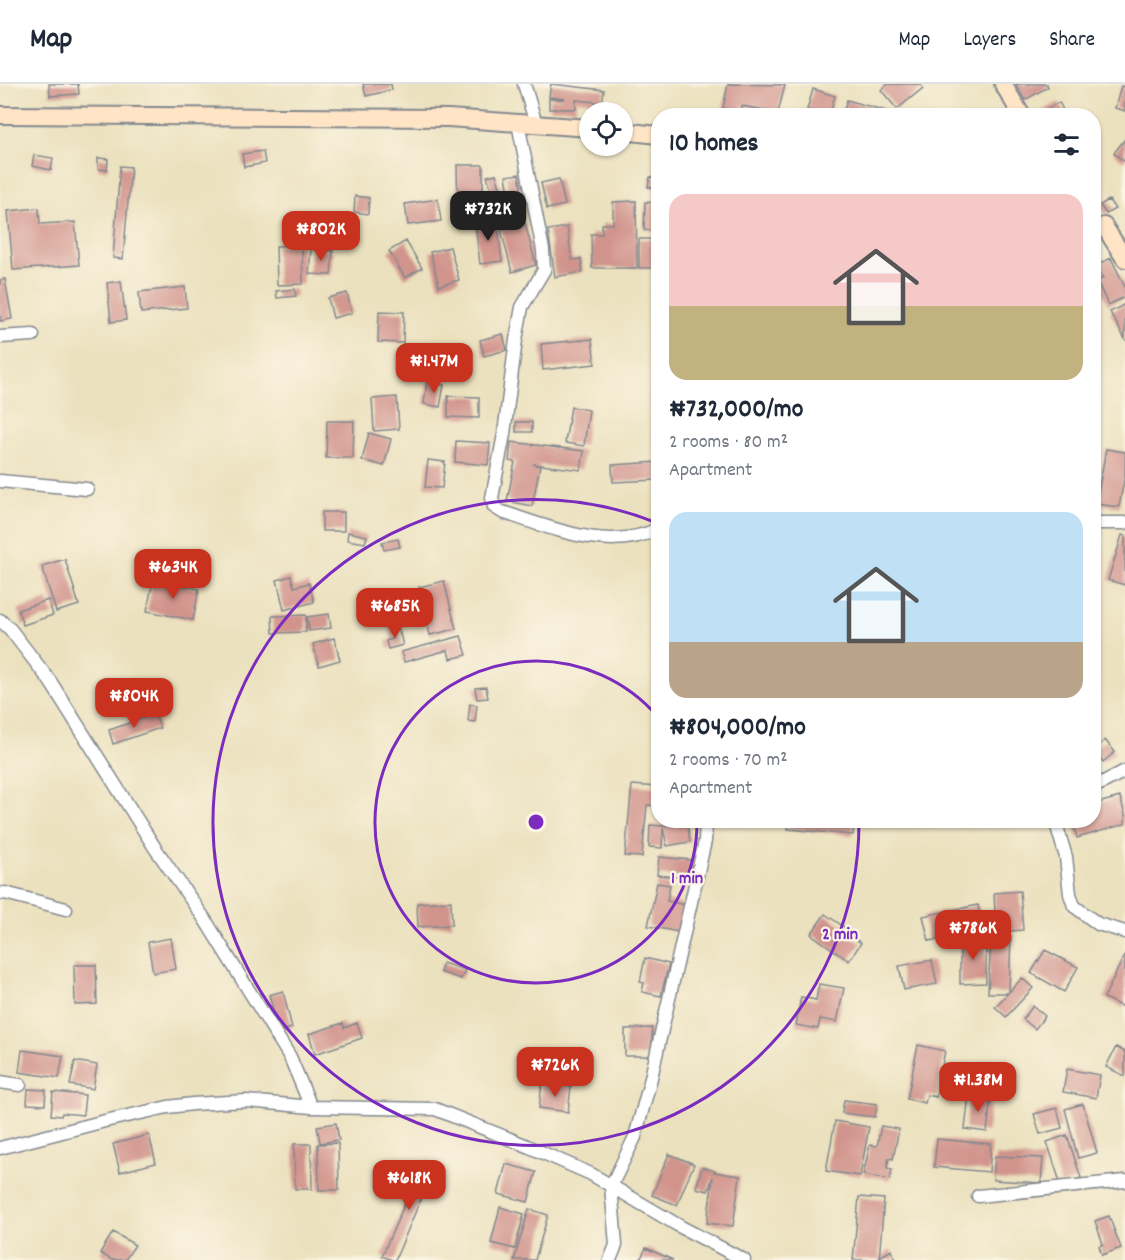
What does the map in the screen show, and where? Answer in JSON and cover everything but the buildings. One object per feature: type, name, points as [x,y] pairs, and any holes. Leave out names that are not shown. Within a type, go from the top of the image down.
[{"type":"main road","points":[[1003,84],[1017,108]]},
{"type":"main road","points":[[0,115],[448,118],[579,127]]},
{"type":"main road","points":[[633,132],[651,134]]},
{"type":"main road","points":[[1101,226],[1125,233]]},
{"type":"main road","points":[[1101,228],[1125,259]]},
{"type":"street","points":[[524,84],[536,124]]},
{"type":"street","points":[[518,123],[543,250],[544,270],[522,307],[504,434],[492,498],[494,507],[502,512],[554,528],[595,538],[613,540],[651,531]]},
{"type":"street","points":[[0,337],[33,335]]},
{"type":"street","points":[[0,481],[87,489]]},
{"type":"street","points":[[1101,523],[1125,523]]},
{"type":"street","points":[[0,620],[10,629],[50,681],[155,848],[204,918],[290,1057],[311,1107]]},
{"type":"street","points":[[1101,784],[1125,771]]},
{"type":"street","points":[[610,1260],[616,1245],[611,1186],[635,1137],[650,1082],[705,841],[706,828]]},
{"type":"street","points":[[1057,828],[1066,857],[1070,894],[1074,906],[1098,924],[1125,932]]},
{"type":"street","points":[[0,894],[5,893],[66,909]]},
{"type":"street","points":[[0,1082],[20,1084]]},
{"type":"street","points":[[0,1148],[105,1121],[193,1104],[246,1101],[311,1107],[435,1109],[591,1174],[744,1260]]},
{"type":"street","points":[[978,1196],[1125,1181]]}]
